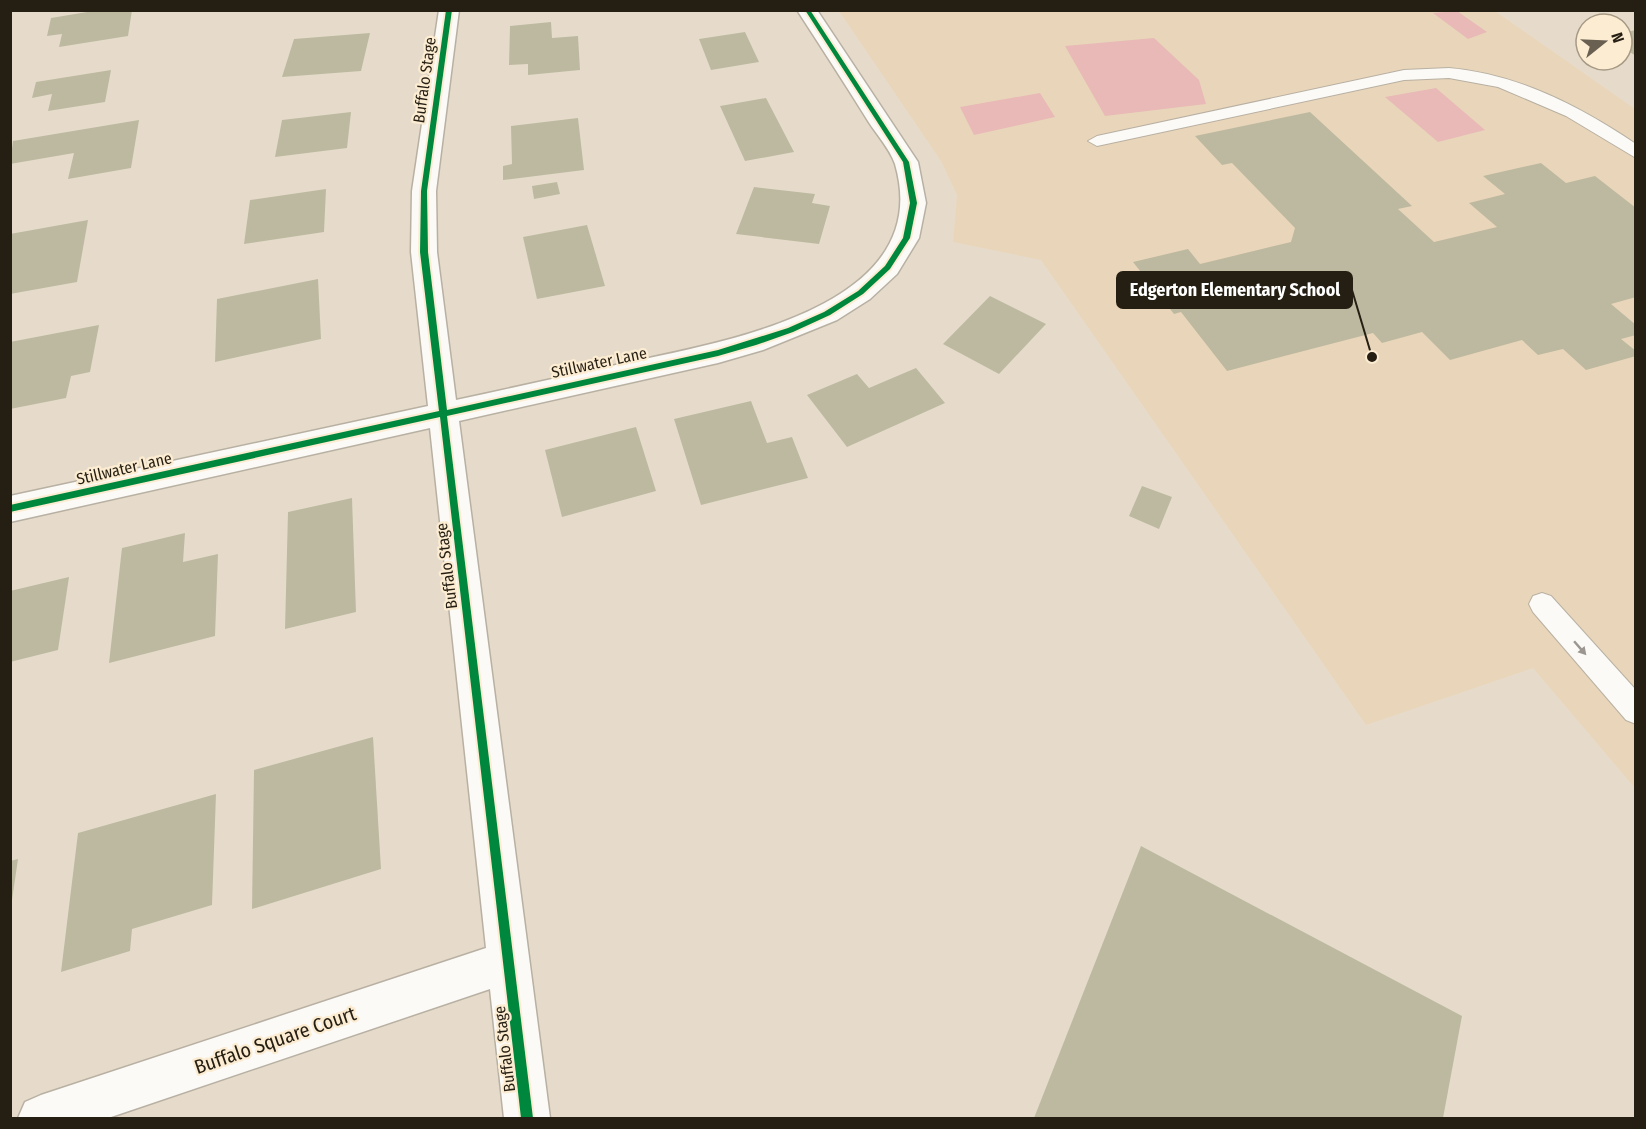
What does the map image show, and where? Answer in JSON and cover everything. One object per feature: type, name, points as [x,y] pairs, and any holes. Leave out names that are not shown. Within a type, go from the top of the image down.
[{"type":"street","name":"Buffalo Stage","points":[[449,10],[424,190],[424,252],[527,1119]]},
{"type":"street","name":"Stillwater Lane","points":[[10,509],[759,342],[829,314],[857,296],[879,276],[896,255],[909,231],[915,208],[914,184],[906,162],[807,10]]},
{"type":"street","name":"Buffalo Square Court","points":[[41,1119],[509,962]]},
{"type":"lane","points":[[1097,141],[1404,75],[1454,74],[1504,84],[1553,101],[1635,153]]},
{"type":"lane","points":[[1542,604],[1635,711]]},
{"type":"shaded area","points":[[839,11],[1495,11],[1574,66],[1574,72],[1582,72],[1635,109],[1635,788],[1533,668],[1366,725],[1041,260],[953,242],[957,195],[941,161]]},
{"type":"shaded area","points":[[1457,11],[1487,32],[1468,39],[1433,13]]},
{"type":"shaded area","points":[[1154,38],[1199,80],[1206,104],[1105,116],[1065,46]]},
{"type":"shaded area","points":[[1436,88],[1485,130],[1438,142],[1385,97]]},
{"type":"shaded area","points":[[1040,93],[1055,117],[974,135],[960,107]]},
{"type":"building","points":[[99,10],[132,10],[128,36],[59,47],[62,34],[47,36],[51,18]]},
{"type":"building","points":[[551,22],[552,38],[578,36],[580,70],[528,75],[528,64],[509,65],[510,26]]},
{"type":"building","points":[[1634,30],[1636,30],[1636,56],[1634,55]]},
{"type":"building","points":[[745,32],[759,62],[711,70],[699,39]]},
{"type":"building","points":[[370,33],[361,71],[282,77],[294,39]]},
{"type":"building","points":[[111,70],[105,102],[48,111],[52,94],[32,98],[36,82]]},
{"type":"building","points":[[766,98],[794,152],[745,161],[720,106]]},
{"type":"building","points":[[351,112],[347,148],[275,157],[282,120]]},
{"type":"building","points":[[1310,112],[1412,206],[1398,209],[1434,242],[1497,227],[1469,203],[1505,194],[1483,176],[1541,163],[1566,183],[1595,176],[1636,208],[1636,297],[1611,304],[1636,325],[1636,335],[1621,339],[1636,351],[1636,356],[1586,370],[1563,349],[1538,355],[1522,340],[1450,360],[1422,332],[1382,343],[1373,333],[1227,371],[1181,312],[1174,314],[1133,262],[1188,249],[1200,264],[1291,242],[1295,228],[1232,163],[1222,165],[1195,136]]},
{"type":"building","points":[[578,118],[584,170],[503,180],[503,166],[512,164],[511,126]]},
{"type":"building","points":[[139,120],[131,168],[68,179],[74,153],[10,164],[13,141]]},
{"type":"building","points":[[557,182],[560,194],[534,199],[532,186]]},
{"type":"building","points":[[754,187],[815,194],[812,203],[830,206],[819,244],[736,234]]},
{"type":"building","points":[[326,189],[324,232],[244,244],[250,200]]},
{"type":"building","points":[[88,220],[77,282],[10,294],[10,234]]},
{"type":"building","points":[[587,225],[605,286],[537,299],[523,237]]},
{"type":"building","points":[[318,279],[321,339],[215,362],[217,299]]},
{"type":"building","points":[[990,296],[1046,324],[999,374],[943,344]]},
{"type":"building","points":[[99,325],[90,372],[71,376],[66,398],[10,409],[10,342]]},
{"type":"building","points":[[916,368],[945,403],[847,447],[807,395],[857,374],[869,388]]},
{"type":"building","points":[[751,401],[767,443],[792,437],[808,478],[701,505],[674,419]]},
{"type":"building","points":[[636,427],[656,491],[562,517],[545,450]]},
{"type":"building","points":[[1142,486],[1172,497],[1159,529],[1129,516]]},
{"type":"building","points":[[352,498],[356,612],[285,629],[288,512]]},
{"type":"building","points":[[185,533],[183,562],[218,554],[215,636],[109,663],[122,548]]},
{"type":"building","points":[[69,577],[58,650],[10,662],[10,591]]},
{"type":"building","points":[[373,737],[381,869],[252,909],[254,770]]},
{"type":"building","points":[[216,794],[212,905],[132,929],[130,951],[61,972],[78,833]]},
{"type":"building","points":[[1141,846],[1462,1016],[1443,1118],[1034,1118]]},
{"type":"building","points":[[18,859],[12,900],[10,899],[10,861]]},
{"type":"cycle path","points":[[449,10],[424,191],[424,252],[527,1118]]},
{"type":"cycle path","points":[[10,509],[718,353],[790,330],[827,313],[860,293],[888,268],[906,238],[913,203],[906,162],[807,10]]},
{"type":"place","name":"Edgerton Elementary School","points":[[1372,357]]}]
